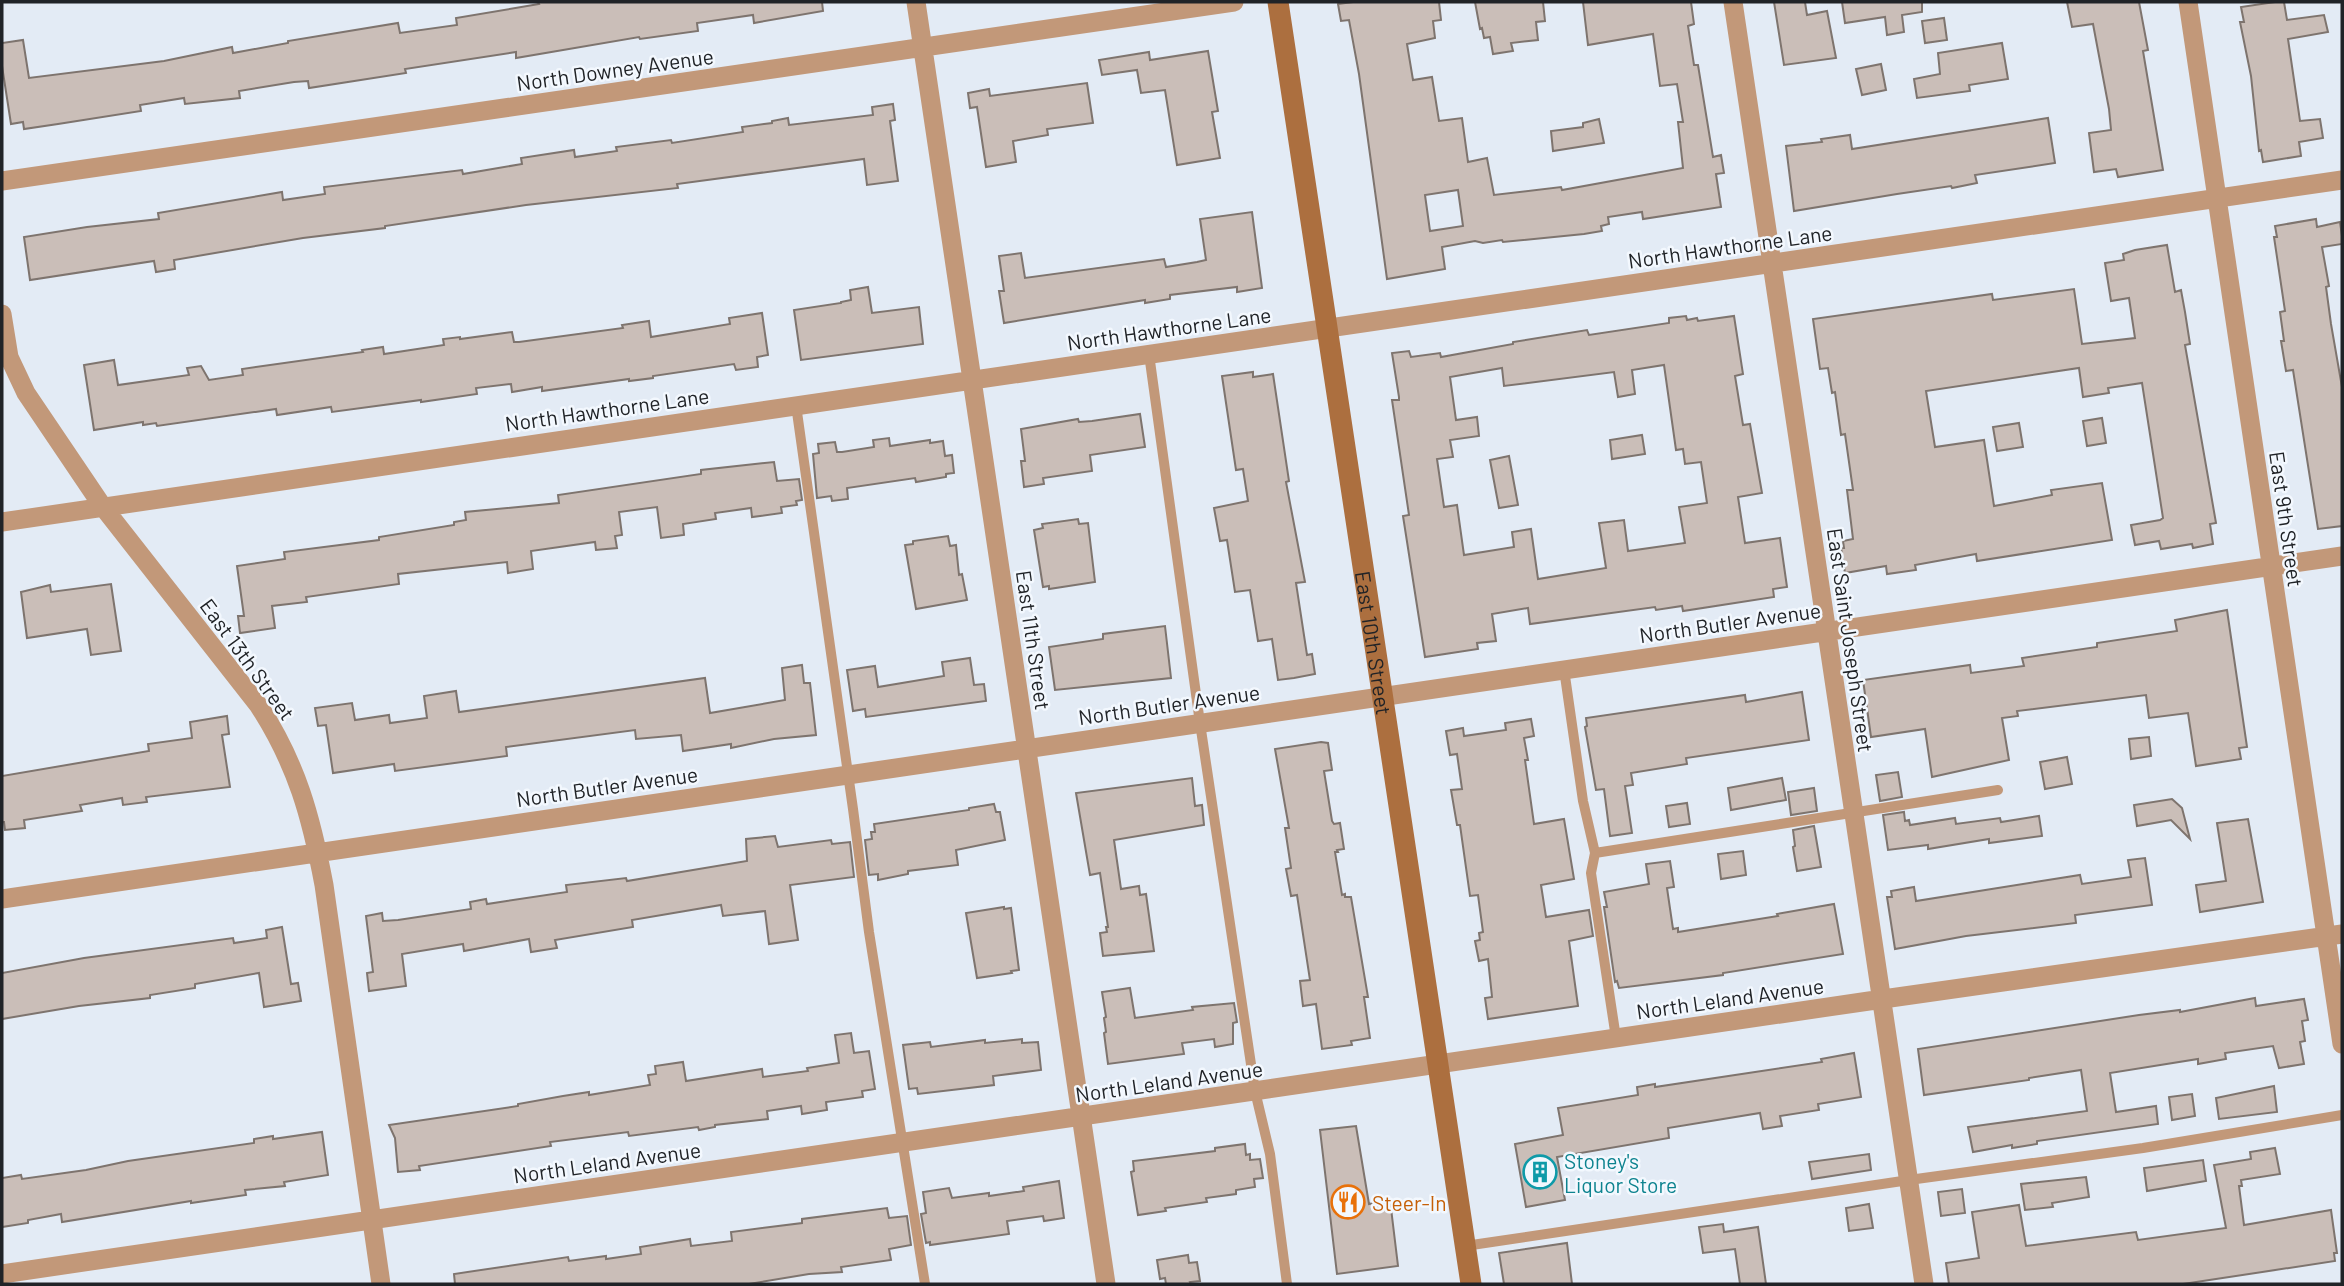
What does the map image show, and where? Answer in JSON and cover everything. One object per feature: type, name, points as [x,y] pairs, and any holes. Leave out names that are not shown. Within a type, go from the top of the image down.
[{"type":"main road","name":"East 10th Street","points":[[1278,2],[1471,1284]]},
{"type":"street","name":"East 11th Street","points":[[916,2],[1106,1284]]},
{"type":"street","name":"North Downey Avenue","points":[[2,181],[1234,2]]},
{"type":"street","name":"East Saint Joseph Street","points":[[1733,2],[1924,1284]]},
{"type":"street","name":"East 9th Street","points":[[2188,2],[2271,566],[2334,936],[2342,1044]]},
{"type":"street","name":"North Hawthorne Lane","points":[[2,522],[2342,180]]},
{"type":"street","name":"East 13th Street","points":[[2,314],[9,357],[19,381],[103,507],[269,721],[300,785],[318,852],[381,1284]]},
{"type":"street","name":"North Butler Avenue","points":[[2,899],[2342,556]]},
{"type":"street","name":"North Leland Avenue","points":[[2,1274],[1882,999],[2334,936]]},
{"type":"lane","points":[[1149,354],[1200,723],[1255,1091],[1270,1154],[1287,1284]]},
{"type":"lane","points":[[796,405],[869,932],[925,1284]]},
{"type":"lane","points":[[1564,669],[1583,801],[1595,853],[1591,873],[1616,1038]]},
{"type":"lane","points":[[1595,853],[1998,790]]},
{"type":"lane","points":[[1465,1246],[2143,1148],[2342,1115]]},
{"type":"building","points":[[538,2],[822,2],[823,11],[754,23],[753,15],[697,23],[698,31],[639,37],[516,58],[516,52],[405,69],[406,73],[309,88],[308,81],[294,82],[239,91],[240,98],[185,104],[184,98],[140,105],[141,111],[24,129],[23,122],[11,124],[2,66],[2,43],[23,40],[29,78],[164,61],[232,47],[233,53],[398,23],[400,33],[457,25],[456,18],[539,4]]},
{"type":"building","points":[[1439,2],[1441,20],[1433,21],[1435,38],[1407,44],[1413,80],[1432,77],[1439,121],[1462,118],[1468,162],[1487,158],[1494,195],[1561,187],[1562,190],[1683,168],[1678,122],[1683,122],[1677,84],[1660,86],[1653,34],[1588,45],[1583,2],[1691,2],[1694,24],[1688,26],[1694,65],[1698,65],[1713,157],[1721,155],[1724,173],[1716,174],[1721,207],[1643,219],[1642,212],[1608,217],[1609,224],[1601,226],[1602,231],[1584,234],[1503,242],[1475,241],[1442,247],[1445,269],[1387,279],[1359,74],[1349,20],[1341,21],[1338,4]],"holes":[[[1458,190],[1463,226],[1430,231],[1425,195]]]},
{"type":"building","points":[[1475,2],[1543,2],[1545,21],[1536,22],[1538,40],[1511,43],[1513,51],[1493,54],[1490,37],[1484,38],[1482,28],[1480,29]]},
{"type":"building","points":[[1774,2],[1805,2],[1807,15],[1827,11],[1836,58],[1784,65]]},
{"type":"building","points":[[1842,2],[1922,2],[1922,12],[1902,15],[1904,32],[1887,35],[1885,17],[1845,23]]},
{"type":"building","points":[[2067,2],[2139,2],[2148,50],[2143,51],[2163,170],[2118,177],[2116,169],[2094,172],[2089,133],[2111,130],[2109,109],[2093,24],[2072,27]]},
{"type":"building","points":[[2284,2],[2287,20],[2324,15],[2328,32],[2288,39],[2300,121],[2320,119],[2323,138],[2299,142],[2301,156],[2263,162],[2261,150],[2259,151],[2251,76],[2240,22],[2244,22],[2241,7]]},
{"type":"building","points":[[1944,18],[1947,40],[1925,43],[1922,21]]},
{"type":"building","points":[[2002,43],[2008,79],[1969,85],[1970,91],[1917,98],[1914,79],[1940,74],[1938,53]]},
{"type":"building","points":[[1208,51],[1218,111],[1212,112],[1220,158],[1177,165],[1165,90],[1141,93],[1137,70],[1102,75],[1099,60],[1149,52],[1150,60]]},
{"type":"building","points":[[1881,64],[1886,90],[1862,95],[1856,69]]},
{"type":"building","points":[[1087,83],[1093,123],[1047,129],[1048,135],[1013,141],[1016,162],[986,167],[977,107],[970,108],[968,93],[989,89],[990,96]]},
{"type":"building","points":[[893,104],[895,120],[890,121],[898,181],[867,185],[864,159],[677,184],[678,188],[526,205],[385,228],[303,238],[174,260],[175,269],[156,272],[154,261],[30,280],[24,237],[159,219],[158,213],[282,192],[283,200],[325,194],[324,187],[462,170],[463,174],[522,164],[521,158],[574,150],[575,157],[617,151],[616,147],[671,140],[672,143],[743,132],[742,127],[788,118],[789,125],[873,115],[872,107]]},
{"type":"building","points":[[2048,118],[2055,163],[1975,175],[1977,183],[1952,188],[1951,186],[1794,211],[1786,146],[1822,142],[1821,139],[1850,135],[1852,149]]},
{"type":"building","points":[[1599,119],[1604,143],[1553,151],[1551,131],[1583,127],[1583,123]]},
{"type":"building","points":[[1252,212],[1262,288],[1237,292],[1237,287],[1170,295],[1170,299],[1145,303],[1145,300],[1004,323],[999,291],[1004,291],[999,256],[1021,253],[1025,278],[1164,259],[1166,267],[1197,262],[1206,260],[1200,219]]},
{"type":"building","points":[[2316,219],[2317,227],[2340,222],[2342,236],[2342,244],[2322,247],[2342,387],[2342,526],[2318,529],[2293,370],[2286,371],[2281,341],[2284,341],[2280,312],[2285,311],[2274,237],[2277,237],[2275,226]]},
{"type":"building","points":[[2167,245],[2175,292],[2181,290],[2190,344],[2185,345],[2216,523],[2210,524],[2213,544],[2161,549],[2159,541],[2135,545],[2131,525],[2163,518],[2142,383],[2108,388],[2109,393],[2083,397],[2079,368],[1926,391],[1935,447],[1984,440],[1994,506],[2052,495],[2051,490],[2102,483],[2112,540],[1977,561],[1976,554],[1915,565],[1916,570],[1887,574],[1886,566],[1845,573],[1841,548],[1844,548],[1843,541],[1853,539],[1847,490],[1853,490],[1845,434],[1841,435],[1835,392],[1832,393],[1828,368],[1820,369],[1813,319],[1992,294],[1993,300],[2074,289],[2082,344],[2135,338],[2129,298],[2111,301],[2105,263],[2124,260],[2123,254],[2135,250]]},
{"type":"building","points":[[868,287],[872,313],[919,307],[923,344],[801,360],[794,310],[851,300],[850,290]]},
{"type":"building","points":[[762,313],[768,355],[757,357],[758,367],[736,370],[734,364],[653,378],[542,391],[542,387],[512,392],[511,384],[476,388],[477,394],[421,402],[332,412],[331,407],[277,415],[276,409],[157,426],[156,423],[143,425],[143,422],[94,430],[84,365],[114,360],[118,385],[189,375],[187,368],[201,366],[209,380],[243,375],[242,369],[363,352],[362,350],[383,347],[384,354],[444,345],[443,339],[512,332],[514,342],[519,342],[623,328],[622,325],[649,321],[651,337],[730,324],[729,318]]},
{"type":"building","points":[[1686,316],[1687,320],[1697,318],[1698,321],[1734,316],[1743,374],[1735,376],[1743,425],[1750,424],[1762,493],[1738,497],[1745,543],[1780,538],[1787,587],[1773,589],[1774,597],[1683,611],[1682,606],[1656,610],[1655,607],[1530,624],[1528,608],[1492,614],[1496,641],[1477,643],[1478,649],[1425,657],[1403,516],[1409,515],[1392,400],[1399,400],[1392,353],[1409,351],[1411,357],[1440,353],[1441,357],[1587,330],[1589,335],[1669,323],[1669,318]],"holes":[[[1664,365],[1676,450],[1683,449],[1685,464],[1701,462],[1707,503],[1679,507],[1685,543],[1628,551],[1624,520],[1599,523],[1606,568],[1538,579],[1531,529],[1512,532],[1514,547],[1464,555],[1457,505],[1444,507],[1437,459],[1453,457],[1450,440],[1479,436],[1477,417],[1456,420],[1450,377],[1502,368],[1504,386],[1614,372],[1618,397],[1635,394],[1632,370]]]},
{"type":"building","points":[[1253,372],[1253,377],[1273,374],[1289,481],[1286,482],[1305,582],[1296,583],[1307,655],[1312,654],[1315,674],[1278,680],[1272,639],[1258,641],[1250,590],[1235,592],[1227,540],[1220,541],[1214,508],[1248,501],[1243,469],[1236,470],[1222,376]]},
{"type":"building","points":[[1140,414],[1145,447],[1090,455],[1092,471],[1043,478],[1044,484],[1024,487],[1021,461],[1025,461],[1021,429],[1078,419],[1079,422],[1092,421]]},
{"type":"building","points":[[2102,418],[2106,443],[2087,446],[2083,421]]},
{"type":"building","points":[[2019,423],[2023,447],[1997,451],[1993,427]]},
{"type":"building","points":[[1642,435],[1645,454],[1612,459],[1610,440]]},
{"type":"building","points":[[889,438],[890,446],[930,440],[930,443],[943,441],[945,456],[952,455],[954,473],[916,482],[915,478],[847,488],[848,499],[832,501],[831,496],[817,498],[813,454],[819,453],[818,444],[835,442],[837,452],[842,452],[874,447],[873,440]]},
{"type":"building","points":[[1509,456],[1518,505],[1499,508],[1490,460]]},
{"type":"building","points":[[774,462],[777,481],[799,479],[802,500],[796,501],[797,505],[781,507],[782,513],[752,517],[751,508],[715,513],[716,519],[683,524],[684,535],[661,538],[657,507],[619,512],[622,535],[615,536],[617,548],[596,550],[595,542],[531,551],[533,569],[508,573],[507,562],[398,574],[399,584],[306,597],[307,602],[272,606],[275,628],[240,633],[238,616],[244,616],[237,566],[285,559],[284,552],[379,540],[379,537],[454,525],[454,522],[466,520],[465,512],[559,503],[558,495],[701,474],[701,470]]},
{"type":"building","points":[[1078,519],[1079,524],[1088,523],[1095,582],[1049,589],[1049,586],[1043,587],[1034,530],[1043,528],[1042,524]]},
{"type":"building","points":[[948,536],[950,546],[956,545],[959,575],[962,574],[967,600],[916,609],[905,545],[913,544],[913,541]]},
{"type":"building","points":[[111,584],[121,651],[91,655],[87,629],[27,638],[21,592],[50,585],[51,592]]},
{"type":"building","points":[[2227,610],[2247,747],[2239,748],[2241,759],[2196,766],[2188,713],[2149,718],[2146,695],[2017,711],[2018,716],[2002,718],[2009,760],[1932,777],[1925,729],[1871,737],[1863,680],[1970,665],[1971,673],[2024,666],[2022,658],[2177,631],[2175,620]]},
{"type":"building","points":[[1165,626],[1171,678],[1055,690],[1049,647],[1103,639],[1103,634]]},
{"type":"building","points":[[970,658],[974,685],[984,684],[986,701],[866,717],[865,709],[853,711],[847,670],[875,666],[878,687],[944,676],[942,662]]},
{"type":"building","points":[[802,665],[804,683],[810,683],[816,735],[774,739],[731,748],[731,744],[683,751],[681,735],[636,739],[635,730],[506,747],[507,756],[395,771],[394,764],[333,773],[326,725],[318,726],[315,708],[352,703],[355,720],[389,715],[390,723],[427,718],[424,696],[456,691],[459,712],[705,678],[710,713],[785,700],[782,668]]},
{"type":"building","points":[[1802,692],[1809,740],[1686,758],[1687,764],[1631,773],[1633,785],[1625,786],[1632,833],[1610,836],[1604,789],[1596,790],[1585,727],[1586,718],[1745,695],[1746,702]]},
{"type":"building","points":[[227,716],[229,734],[222,735],[230,787],[146,797],[147,802],[123,805],[122,798],[80,805],[82,811],[24,820],[25,828],[5,830],[2,822],[2,776],[149,751],[148,744],[192,738],[190,722]]},
{"type":"building","points":[[1531,719],[1534,736],[1524,738],[1534,824],[1564,819],[1574,879],[1541,885],[1546,917],[1589,910],[1593,936],[1569,941],[1578,1006],[1488,1019],[1485,998],[1492,997],[1488,959],[1479,961],[1475,941],[1480,940],[1479,933],[1483,932],[1478,895],[1470,896],[1460,825],[1457,825],[1451,790],[1462,789],[1457,754],[1450,755],[1446,731],[1463,728],[1464,736],[1506,730],[1505,723]]},
{"type":"building","points":[[2149,737],[2151,756],[2131,759],[2129,739]]},
{"type":"building","points":[[1328,743],[1332,770],[1324,771],[1332,821],[1334,824],[1340,823],[1344,849],[1335,852],[1342,895],[1351,897],[1368,997],[1364,997],[1370,1038],[1351,1041],[1352,1045],[1322,1049],[1316,1004],[1303,1006],[1300,981],[1310,980],[1297,895],[1291,896],[1286,869],[1291,868],[1285,828],[1289,828],[1275,749]]},
{"type":"building","points":[[2067,757],[2072,784],[2045,789],[2040,762]]},
{"type":"building","points":[[1898,772],[1902,797],[1880,801],[1876,775]]},
{"type":"building","points":[[1192,778],[1195,806],[1202,805],[1204,825],[1114,840],[1121,889],[1139,886],[1140,895],[1146,894],[1154,951],[1103,956],[1100,933],[1107,932],[1108,927],[1100,873],[1090,875],[1076,793]]},
{"type":"building","points":[[1782,778],[1786,800],[1731,810],[1728,788]]},
{"type":"building","points":[[1814,788],[1817,811],[1791,815],[1788,792]]},
{"type":"building","points":[[2172,799],[2182,808],[2190,839],[2171,820],[2137,826],[2134,805]]},
{"type":"building","points":[[1687,803],[1690,824],[1669,827],[1666,806]]},
{"type":"building","points":[[994,804],[996,812],[1000,812],[1005,840],[956,850],[958,865],[908,871],[908,874],[878,880],[878,874],[869,875],[865,840],[872,839],[874,824]]},
{"type":"building","points":[[1904,812],[1905,821],[1909,820],[1910,825],[1955,818],[1956,824],[2000,818],[2001,822],[2039,816],[2042,836],[1989,843],[1989,839],[1928,849],[1928,845],[1888,850],[1883,815]]},
{"type":"building","points":[[2248,819],[2263,902],[2200,912],[2196,885],[2226,881],[2217,823]]},
{"type":"building","points":[[1814,826],[1821,867],[1797,871],[1793,830]]},
{"type":"building","points":[[775,836],[778,847],[831,840],[832,844],[850,842],[854,877],[790,885],[798,940],[769,944],[765,911],[723,916],[721,905],[632,920],[633,927],[555,940],[557,948],[531,952],[529,939],[464,951],[463,944],[402,954],[406,986],[369,991],[367,973],[373,972],[366,916],[382,913],[383,921],[398,920],[471,909],[470,902],[486,899],[487,904],[567,892],[566,885],[626,878],[627,881],[747,861],[746,839]]},
{"type":"building","points":[[1743,851],[1746,875],[1721,879],[1718,854]]},
{"type":"building","points":[[2145,858],[2152,905],[2075,915],[2076,923],[1966,936],[1895,949],[1887,897],[1892,897],[1891,891],[1914,887],[1916,901],[2080,875],[2082,884],[2131,877],[2128,860]]},
{"type":"building","points":[[1670,861],[1674,887],[1667,888],[1673,929],[1678,928],[1678,932],[1834,904],[1843,954],[1723,975],[1619,988],[1617,981],[1615,982],[1604,892],[1649,884],[1646,864]]},
{"type":"building","points":[[1011,908],[1019,970],[977,978],[966,913]]},
{"type":"building","points":[[282,927],[291,984],[298,983],[301,1001],[264,1007],[259,973],[195,984],[195,988],[150,995],[150,998],[2,1019],[2,973],[84,958],[233,938],[234,943],[267,938],[266,930]]},
{"type":"building","points":[[1130,988],[1135,1018],[1193,1010],[1192,1007],[1234,1003],[1237,1022],[1233,1023],[1233,1044],[1215,1047],[1214,1039],[1182,1043],[1184,1054],[1108,1064],[1102,992]]},
{"type":"building","points":[[2255,998],[2256,1006],[2304,999],[2308,1020],[2302,1021],[2305,1041],[2300,1042],[2304,1064],[2279,1068],[2273,1046],[2225,1053],[2226,1059],[2198,1064],[2198,1059],[2110,1073],[2116,1112],[2156,1106],[2158,1124],[1973,1152],[1968,1127],[2087,1111],[2081,1070],[1924,1095],[1918,1049],[2139,1015],[2180,1012]]},
{"type":"building","points":[[851,1033],[854,1053],[869,1051],[875,1089],[862,1091],[863,1097],[826,1102],[827,1110],[802,1114],[801,1106],[767,1111],[768,1119],[715,1125],[699,1130],[698,1127],[629,1136],[628,1132],[550,1142],[551,1146],[419,1166],[420,1170],[398,1172],[395,1138],[389,1125],[518,1106],[589,1092],[589,1095],[650,1085],[648,1075],[656,1074],[655,1066],[683,1062],[686,1081],[762,1069],[763,1077],[808,1071],[807,1068],[839,1063],[835,1035]]},
{"type":"building","points":[[1022,1039],[1022,1043],[1038,1042],[1041,1070],[993,1076],[994,1085],[918,1094],[917,1088],[909,1089],[903,1045],[930,1042],[931,1047],[985,1040],[985,1043]]},
{"type":"building","points":[[1854,1053],[1861,1097],[1818,1104],[1819,1110],[1780,1116],[1782,1126],[1763,1129],[1760,1113],[1668,1128],[1669,1138],[1557,1157],[1565,1200],[1526,1207],[1515,1144],[1563,1135],[1558,1108],[1638,1095],[1637,1087],[1655,1084],[1655,1087],[1822,1062],[1821,1059]]},
{"type":"building","points":[[2274,1086],[2277,1112],[2219,1119],[2216,1098]]},
{"type":"building","points":[[2192,1094],[2195,1116],[2172,1120],[2169,1097]]},
{"type":"building","name":"Steer-In","points":[[1356,1126],[1369,1204],[1390,1200],[1398,1266],[1337,1274],[1320,1130]]},
{"type":"building","points":[[322,1132],[328,1175],[284,1182],[285,1186],[245,1190],[246,1195],[62,1222],[61,1214],[2,1227],[2,1178],[21,1175],[22,1179],[86,1170],[128,1161],[254,1143],[254,1139]]},
{"type":"building","points":[[1245,1144],[1246,1155],[1250,1154],[1250,1160],[1260,1159],[1263,1178],[1254,1179],[1255,1187],[1236,1190],[1236,1194],[1206,1198],[1207,1202],[1138,1215],[1131,1172],[1134,1171],[1133,1161],[1215,1151],[1215,1148]]},
{"type":"building","points":[[2275,1148],[2280,1174],[2241,1180],[2242,1186],[2239,1186],[2244,1225],[2331,1210],[2337,1253],[2334,1253],[2335,1261],[2183,1284],[1949,1284],[1946,1263],[1979,1258],[1972,1212],[2019,1205],[2026,1246],[2136,1232],[2138,1240],[2226,1228],[2214,1165],[2251,1159],[2250,1152]]},
{"type":"building","points":[[1869,1154],[1871,1170],[1812,1179],[1809,1162]]},
{"type":"building","points":[[2203,1160],[2206,1181],[2147,1191],[2144,1168]]},
{"type":"building","points":[[2086,1177],[2089,1197],[2052,1203],[2053,1207],[2025,1210],[2021,1184]]},
{"type":"building","points":[[1059,1181],[1064,1218],[1044,1221],[1043,1216],[1007,1221],[1009,1234],[930,1245],[930,1242],[926,1243],[921,1214],[926,1213],[923,1192],[949,1188],[952,1198],[989,1193],[989,1196],[1024,1191],[1023,1187]]},
{"type":"building","points":[[1962,1189],[1965,1213],[1941,1216],[1938,1192]]},
{"type":"building","points":[[1869,1204],[1873,1228],[1849,1231],[1846,1208]]},
{"type":"building","points":[[887,1208],[889,1218],[907,1216],[911,1245],[889,1249],[891,1260],[841,1267],[842,1272],[809,1274],[749,1284],[455,1284],[454,1274],[568,1257],[569,1261],[641,1254],[640,1247],[690,1239],[691,1246],[732,1241],[731,1232]]},
{"type":"building","points":[[1723,1224],[1724,1232],[1758,1227],[1766,1284],[1740,1284],[1735,1249],[1703,1253],[1699,1227]]},
{"type":"building","points":[[1567,1243],[1572,1284],[1504,1284],[1499,1253]]},
{"type":"building","points":[[1188,1255],[1189,1263],[1197,1262],[1200,1281],[1190,1282],[1191,1284],[1166,1284],[1165,1278],[1160,1279],[1157,1260]]},
{"type":"place","name":"Stoney's Liquor Store","points":[[1540,1172]]},
{"type":"place","name":"Steer-In","points":[[1348,1202]]}]
